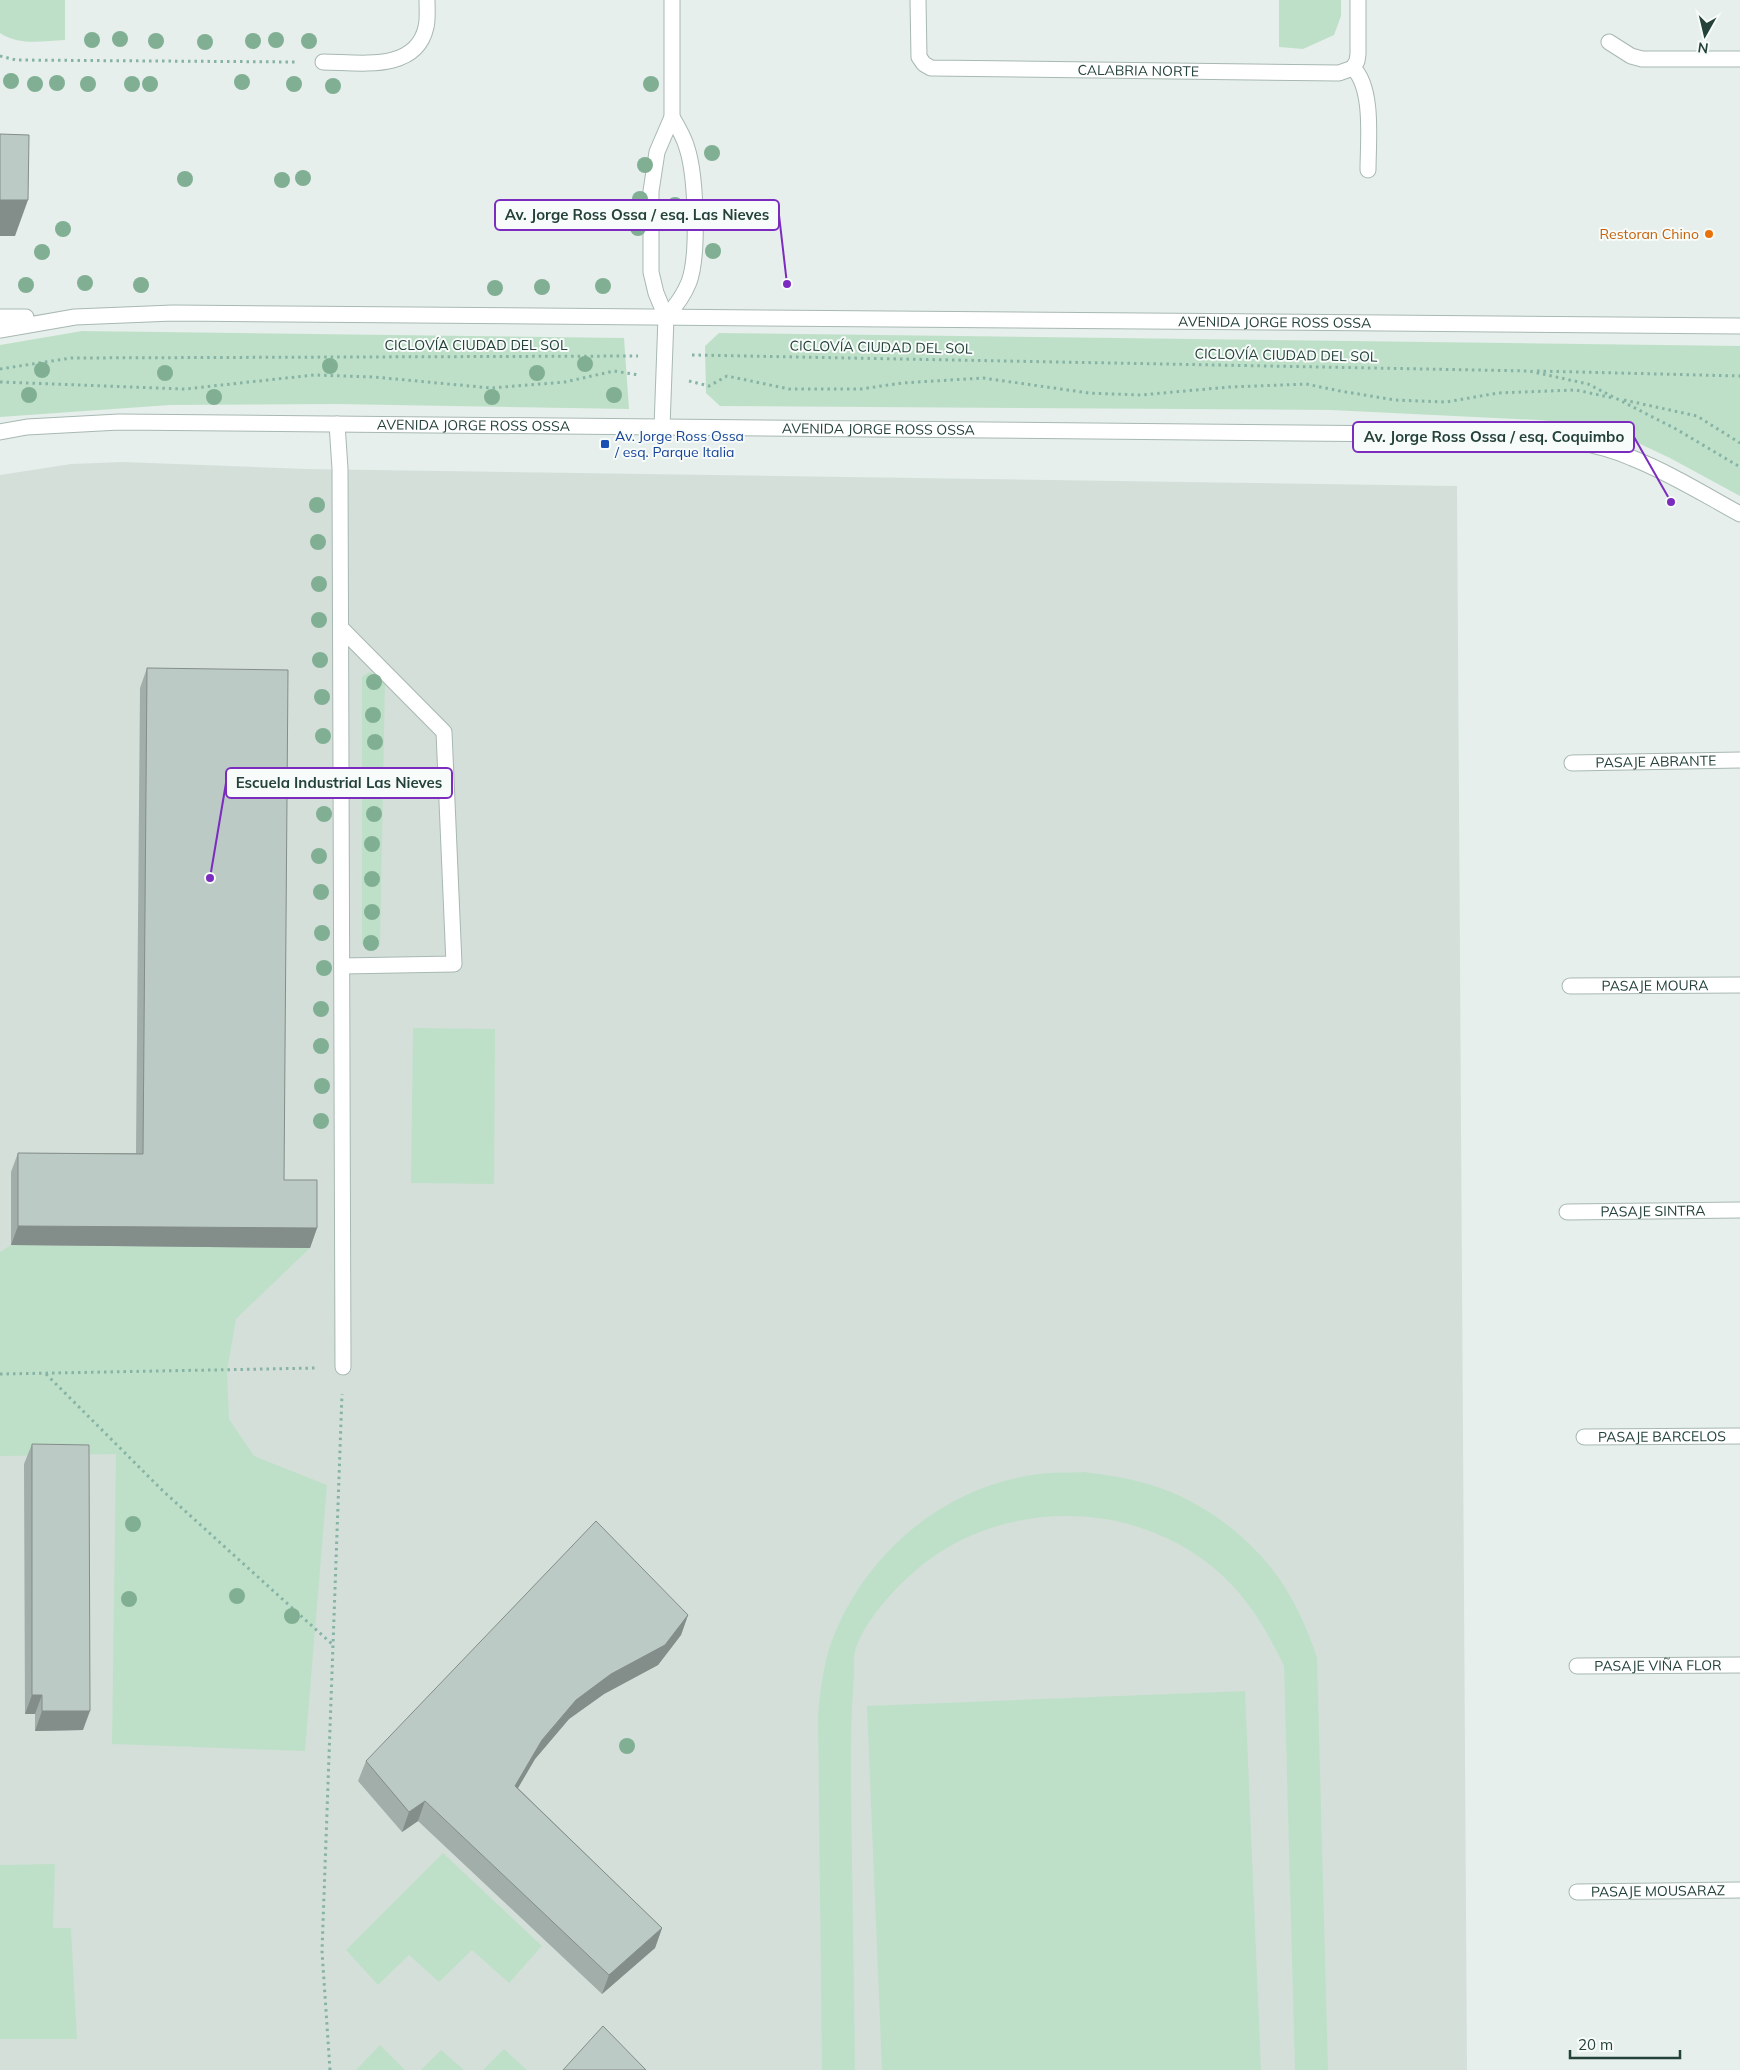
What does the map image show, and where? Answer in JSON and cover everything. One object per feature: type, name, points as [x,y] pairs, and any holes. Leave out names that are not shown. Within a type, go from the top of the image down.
[{"type":"street","points":[[323,62],[394,61],[413,50],[421,39],[426,27],[427,0]]},
{"type":"street","points":[[662,427],[666,317],[656,293],[651,272],[651,192],[657,152],[672,117],[672,0]]},
{"type":"street","name":"CALABRIA NORTE","points":[[918,0],[919,57],[924,64],[931,68],[1339,73],[1353,68]]},
{"type":"street","points":[[1358,0],[1358,54],[1353,68],[1362,80],[1367,97],[1368,170]]},
{"type":"street","points":[[1609,42],[1631,56],[1642,59],[1740,59]]},
{"type":"street","points":[[666,317],[677,305],[689,283],[695,251],[692,166],[687,146],[672,117]]},
{"type":"street","name":"AVENIDA JORGE ROSS OSSA","points":[[0,330],[75,317],[173,313],[1740,326]]},
{"type":"street","points":[[0,317],[75,317]]},
{"type":"street","name":"AVENIDA JORGE ROSS OSSA","points":[[0,432],[27,427],[119,422],[1520,435],[1588,444],[1631,457],[1671,476],[1740,514]]},
{"type":"street","points":[[337,424],[340,469],[343,1367]]},
{"type":"street","points":[[340,628],[444,732],[454,964],[342,966]]},
{"type":"street","name":"PASAJE ABRANTE","points":[[1572,763],[1740,760]]},
{"type":"street","name":"PASAJE MOURA","points":[[1570,986],[1740,985]]},
{"type":"street","name":"PASAJE SINTRA","points":[[1567,1212],[1740,1210]]},
{"type":"street","name":"PASAJE BARCELOS","points":[[1584,1437],[1740,1436]]},
{"type":"street","name":"PASAJE VIÑA FLOR","points":[[1577,1666],[1740,1665]]},
{"type":"street","name":"PASAJE MOUSARAZ","points":[[1577,1892],[1740,1890]]},
{"type":"path","points":[[0,56],[16,60],[303,62]]},
{"type":"path","name":"CICLOVÍA CIUDAD DEL SOL","points":[[0,369],[71,358],[665,356],[1529,371],[1588,384],[1676,429],[1740,467]]},
{"type":"path","points":[[0,382],[185,389],[314,375],[374,377],[491,388],[565,382],[614,371],[664,377],[709,386],[727,376],[789,389],[861,388],[902,383],[983,378],[1089,393],[1133,395],[1229,387],[1306,384],[1340,392],[1395,400],[1446,402],[1498,393],[1576,390],[1697,416],[1740,443]]},
{"type":"path","points":[[1529,371],[1740,376]]},
{"type":"path","points":[[0,1374],[343,1367],[322,1951],[330,2070]]},
{"type":"path","points":[[46,1373],[163,1491],[333,1644]]},
{"type":"shaded area","points":[[123,462],[306,469],[1457,486],[1467,2070],[0,2070],[0,475],[71,464]]},
{"type":"green space","points":[[0,0],[65,0],[65,40],[23,41],[15,40],[0,33]]},
{"type":"green space","points":[[1279,0],[1341,0],[1341,16],[1334,35],[1303,49],[1279,47]]},
{"type":"green space","points":[[82,331],[624,338],[629,409],[336,404],[170,405],[0,417],[0,345]]},
{"type":"green space","points":[[719,333],[1740,346],[1740,496],[1670,458],[1602,426],[1539,420],[1331,410],[720,406],[706,393],[705,346]]},
{"type":"green space","points":[[369,672],[378,675],[385,683],[380,946],[369,950],[362,944],[362,677]]},
{"type":"green space","points":[[413,1028],[495,1029],[494,1184],[411,1183]]},
{"type":"green space","points":[[11,1245],[310,1248],[236,1319],[227,1371],[229,1419],[254,1456],[327,1485],[305,1751],[112,1744],[116,1454],[0,1456],[0,1252]]},
{"type":"green space","points":[[1084,1472],[1126,1479],[1172,1492],[1192,1502],[1230,1527],[1248,1542],[1277,1576],[1289,1594],[1308,1633],[1317,1657],[1328,2070],[1295,2070],[1284,1666],[1251,1608],[1225,1578],[1193,1552],[1157,1534],[1118,1522],[1078,1516],[1038,1518],[998,1526],[961,1541],[926,1562],[906,1579],[885,1601],[861,1636],[854,1658],[851,1741],[855,2070],[822,2070],[818,1717],[822,1679],[831,1643],[846,1610],[866,1579],[889,1551],[916,1526],[946,1506],[978,1490],[1013,1479],[1050,1473]]},
{"type":"green space","points":[[1245,1691],[1261,2070],[882,2070],[867,1706]]},
{"type":"green space","points":[[443,1853],[542,1946],[509,1983],[472,1950],[439,1982],[409,1955],[378,1985],[346,1950]]},
{"type":"green space","points":[[55,1864],[53,1928],[71,1928],[77,2039],[0,2039],[0,1865]]},
{"type":"green space","points":[[380,2045],[405,2070],[356,2070]]},
{"type":"green space","points":[[504,2049],[527,2070],[483,2070]]},
{"type":"green space","points":[[441,2050],[464,2070],[421,2070]]},
{"type":"building","points":[[0,134],[29,135],[28,200],[0,200]]},
{"type":"building","points":[[147,668],[288,670],[284,1180],[317,1180],[317,1228],[18,1226],[18,1153],[143,1154]]},
{"type":"building","points":[[32,1444],[89,1445],[90,1711],[42,1711],[42,1695],[32,1695]]},
{"type":"building","points":[[596,1521],[688,1615],[665,1645],[611,1674],[576,1700],[542,1740],[515,1786],[662,1928],[609,1975],[425,1801],[409,1812],[366,1761]]},
{"type":"building","points":[[603,2026],[646,2070],[563,2070]]},
{"type":"place","name":"Restoran Chino","points":[[1709,234]]},
{"type":"place","name":"Av. Jorge Ross Ossa / esq. Las Nieves","points":[[787,284]]},
{"type":"place","name":"Av. Jorge Ross Ossa / esq. Parque Italia","points":[[605,444]]},
{"type":"place","name":"Av. Jorge Ross Ossa / esq. Coquimbo","points":[[1671,502]]},
{"type":"place","name":"Escuela Industrial Las Nieves","points":[[210,878]]}]
